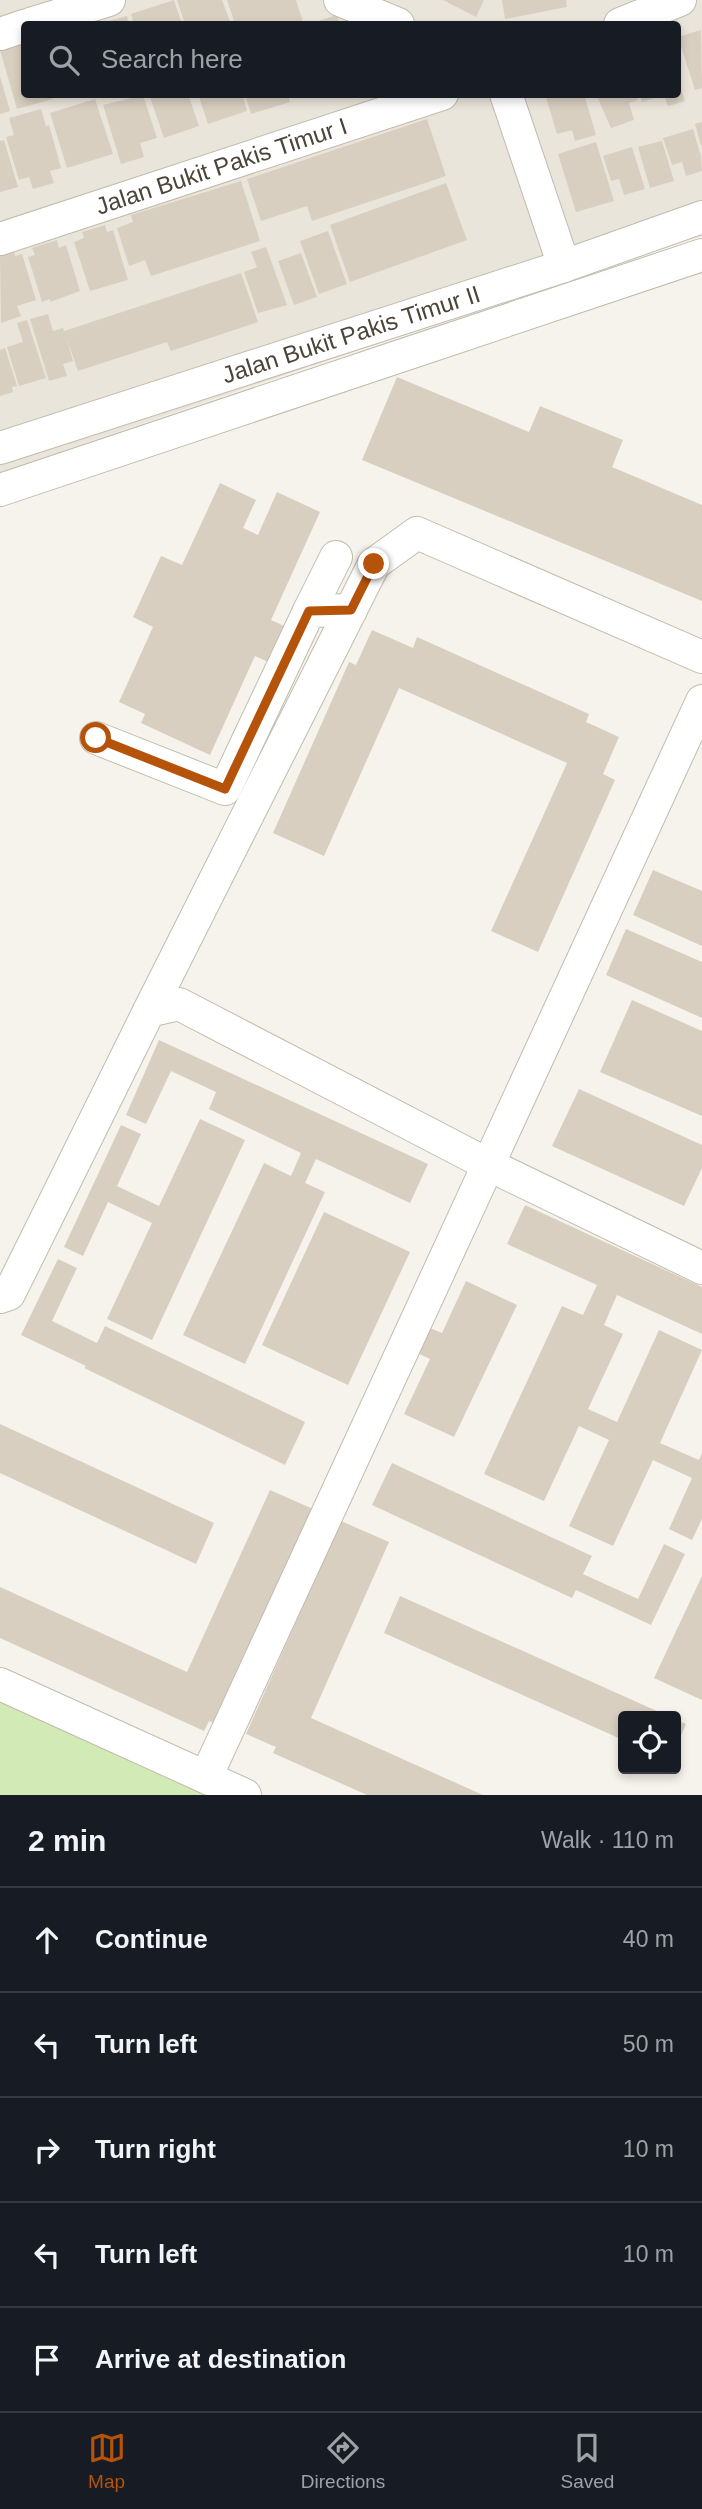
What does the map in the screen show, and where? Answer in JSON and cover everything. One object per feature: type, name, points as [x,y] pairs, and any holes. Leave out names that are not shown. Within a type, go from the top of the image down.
[{"type":"street","points":[[40,21],[109,0]]},
{"type":"street","points":[[340,0],[389,21]]},
{"type":"street","points":[[628,21],[680,0]]},
{"type":"street","points":[[0,34],[21,27]]},
{"type":"street","points":[[507,98],[564,266]]},
{"type":"street","name":"Jalan Bukit Pakis Timur I","points":[[0,239],[409,101]]},
{"type":"street","name":"Jalan Bukit Pakis Timur II","points":[[0,448],[564,266],[702,216]]},
{"type":"street","points":[[0,490],[702,255]]},
{"type":"street","points":[[0,1297],[9,1294],[374,564],[417,533],[702,657]]},
{"type":"street","points":[[96,738],[225,789],[337,557]]},
{"type":"street","points":[[309,611],[351,610]]},
{"type":"street","points":[[206,1777],[702,701]]},
{"type":"street","points":[[149,1011],[179,1004],[487,1164],[702,1268]]},
{"type":"street","points":[[0,1684],[245,1795]]},
{"type":"shaded area","points":[[0,0],[702,0],[702,236],[0,472]]},
{"type":"green space","points":[[0,1700],[214,1795],[0,1795]]},
{"type":"building","points":[[174,0],[181,21],[133,21],[131,14]]},
{"type":"building","points":[[177,0],[222,0],[230,21],[184,21]]},
{"type":"building","points":[[227,0],[296,0],[303,21],[234,21]]},
{"type":"building","points":[[443,0],[484,0],[476,17]]},
{"type":"building","points":[[502,0],[566,0],[567,7],[505,19]]},
{"type":"building","points":[[337,15],[339,21],[318,21]]},
{"type":"building","points":[[127,16],[128,21],[109,21]]},
{"type":"building","points":[[701,30],[702,88],[695,90],[681,46],[681,36]]},
{"type":"building","points":[[21,43],[21,98],[53,99],[17,109],[0,50]]},
{"type":"building","points":[[0,76],[10,111],[0,114]]},
{"type":"building","points":[[681,89],[685,101],[668,106],[665,98],[681,98]]},
{"type":"building","points":[[131,98],[144,98],[157,138],[140,143],[144,157],[121,164],[103,105]]},
{"type":"building","points":[[150,98],[189,98],[199,126],[164,138]]},
{"type":"building","points":[[199,98],[243,98],[247,111],[208,124]]},
{"type":"building","points":[[246,98],[289,98],[290,102],[251,114]]},
{"type":"building","points":[[546,98],[585,98],[596,135],[575,141],[572,130],[557,134]]},
{"type":"building","points":[[598,98],[637,98],[629,103],[634,120],[611,128]]},
{"type":"building","points":[[95,99],[113,154],[67,168],[50,113]]},
{"type":"building","points":[[41,109],[46,126],[49,125],[61,168],[50,171],[54,183],[33,189],[29,177],[19,180],[6,137],[14,135],[9,118]]},
{"type":"building","points":[[427,119],[446,176],[312,221],[307,206],[261,221],[247,179]]},
{"type":"building","points":[[702,122],[702,145],[701,146],[695,124]]},
{"type":"building","points":[[693,129],[701,156],[702,171],[686,176],[682,162],[672,165],[663,138]]},
{"type":"building","points":[[4,140],[18,187],[0,192],[0,141]]},
{"type":"building","points":[[662,141],[674,181],[650,188],[638,147]]},
{"type":"building","points":[[596,142],[614,201],[576,212],[558,154]]},
{"type":"building","points":[[632,147],[645,189],[624,195],[619,179],[611,181],[603,156]]},
{"type":"building","points":[[241,181],[260,241],[151,276],[145,260],[129,266],[117,228],[133,222],[131,215]]},
{"type":"building","points":[[446,183],[467,240],[350,282],[330,225]]},
{"type":"building","points":[[105,225],[107,232],[113,230],[128,280],[90,291],[74,242],[84,238],[82,232]]},
{"type":"building","points":[[328,231],[347,284],[319,294],[300,241]]},
{"type":"building","points":[[57,240],[59,248],[66,245],[80,291],[50,302],[50,299],[42,302],[28,257],[35,255],[32,248]]},
{"type":"building","points":[[266,247],[287,305],[258,313],[244,272],[257,267],[251,252]]},
{"type":"building","points":[[14,252],[15,256],[22,254],[36,300],[17,306],[21,316],[1,323],[0,256]]},
{"type":"building","points":[[301,253],[317,297],[294,305],[278,261]]},
{"type":"building","points":[[241,273],[258,322],[171,351],[167,342],[78,371],[67,339],[73,361],[63,364],[67,376],[49,381],[30,319],[48,314],[53,331],[63,328],[64,331]]},
{"type":"building","points":[[27,320],[46,378],[19,386],[7,347],[23,342],[17,323]]},
{"type":"building","points":[[5,348],[17,386],[12,387],[13,392],[0,396],[0,350]]},
{"type":"building","points":[[397,377],[529,432],[540,406],[623,440],[612,467],[702,505],[702,601],[362,460]]},
{"type":"building","points":[[220,483],[256,500],[243,528],[258,535],[277,492],[320,512],[271,620],[291,629],[275,665],[255,656],[210,755],[141,723],[145,714],[119,702],[153,627],[133,617],[161,556],[182,565]]},
{"type":"building","points":[[372,630],[413,648],[417,637],[589,714],[586,722],[619,737],[603,774],[615,780],[538,952],[491,931],[567,763],[399,688],[324,856],[273,833],[349,662],[356,665]]},
{"type":"building","points":[[653,870],[702,891],[702,946],[633,915]]},
{"type":"building","points":[[626,929],[702,962],[702,1018],[606,975]]},
{"type":"building","points":[[632,1000],[702,1031],[702,1116],[600,1072]]},
{"type":"building","points":[[159,1040],[428,1164],[410,1203],[316,1159],[305,1183],[325,1192],[245,1364],[183,1335],[264,1163],[291,1176],[301,1153],[209,1109],[216,1092],[171,1071],[146,1124],[126,1115]]},
{"type":"building","points":[[579,1089],[702,1145],[702,1168],[684,1206],[552,1146]]},
{"type":"building","points":[[200,1119],[245,1140],[152,1340],[107,1319],[152,1223],[108,1202],[83,1256],[64,1247],[121,1125],[141,1134],[117,1186],[159,1206]]},
{"type":"building","points":[[525,1205],[702,1287],[702,1334],[617,1295],[604,1325],[623,1334],[588,1409],[617,1422],[659,1330],[702,1350],[660,1443],[699,1460],[702,1453],[702,1519],[692,1540],[669,1529],[692,1478],[653,1460],[613,1546],[569,1526],[609,1440],[579,1426],[544,1501],[484,1474],[562,1306],[583,1315],[597,1285],[507,1244]]},
{"type":"building","points":[[324,1212],[410,1252],[348,1385],[262,1345]]},
{"type":"building","points":[[58,1259],[77,1268],[52,1321],[97,1343],[105,1326],[305,1422],[285,1465],[21,1335]]},
{"type":"building","points":[[466,1281],[517,1305],[454,1437],[404,1414],[430,1359],[413,1351],[425,1326],[442,1333]]},
{"type":"building","points":[[0,1424],[214,1523],[196,1564],[0,1473]]},
{"type":"building","points":[[392,1463],[592,1556],[583,1574],[638,1599],[664,1544],[685,1554],[651,1625],[576,1590],[572,1598],[372,1505]]},
{"type":"building","points":[[270,1490],[313,1509],[215,1724],[209,1721],[204,1731],[0,1638],[0,1587],[187,1672]]},
{"type":"building","points":[[341,1521],[389,1542],[311,1718],[483,1795],[367,1795],[273,1753],[276,1747],[246,1734]]},
{"type":"building","points":[[702,1576],[702,1700],[654,1678]]},
{"type":"building","points":[[400,1596],[657,1711],[618,1711],[618,1738],[384,1633]]},
{"type":"building","points":[[681,1722],[686,1724],[681,1736]]},
{"type":"route","points":[[96,738],[225,789],[309,611],[351,610],[374,564]]}]
